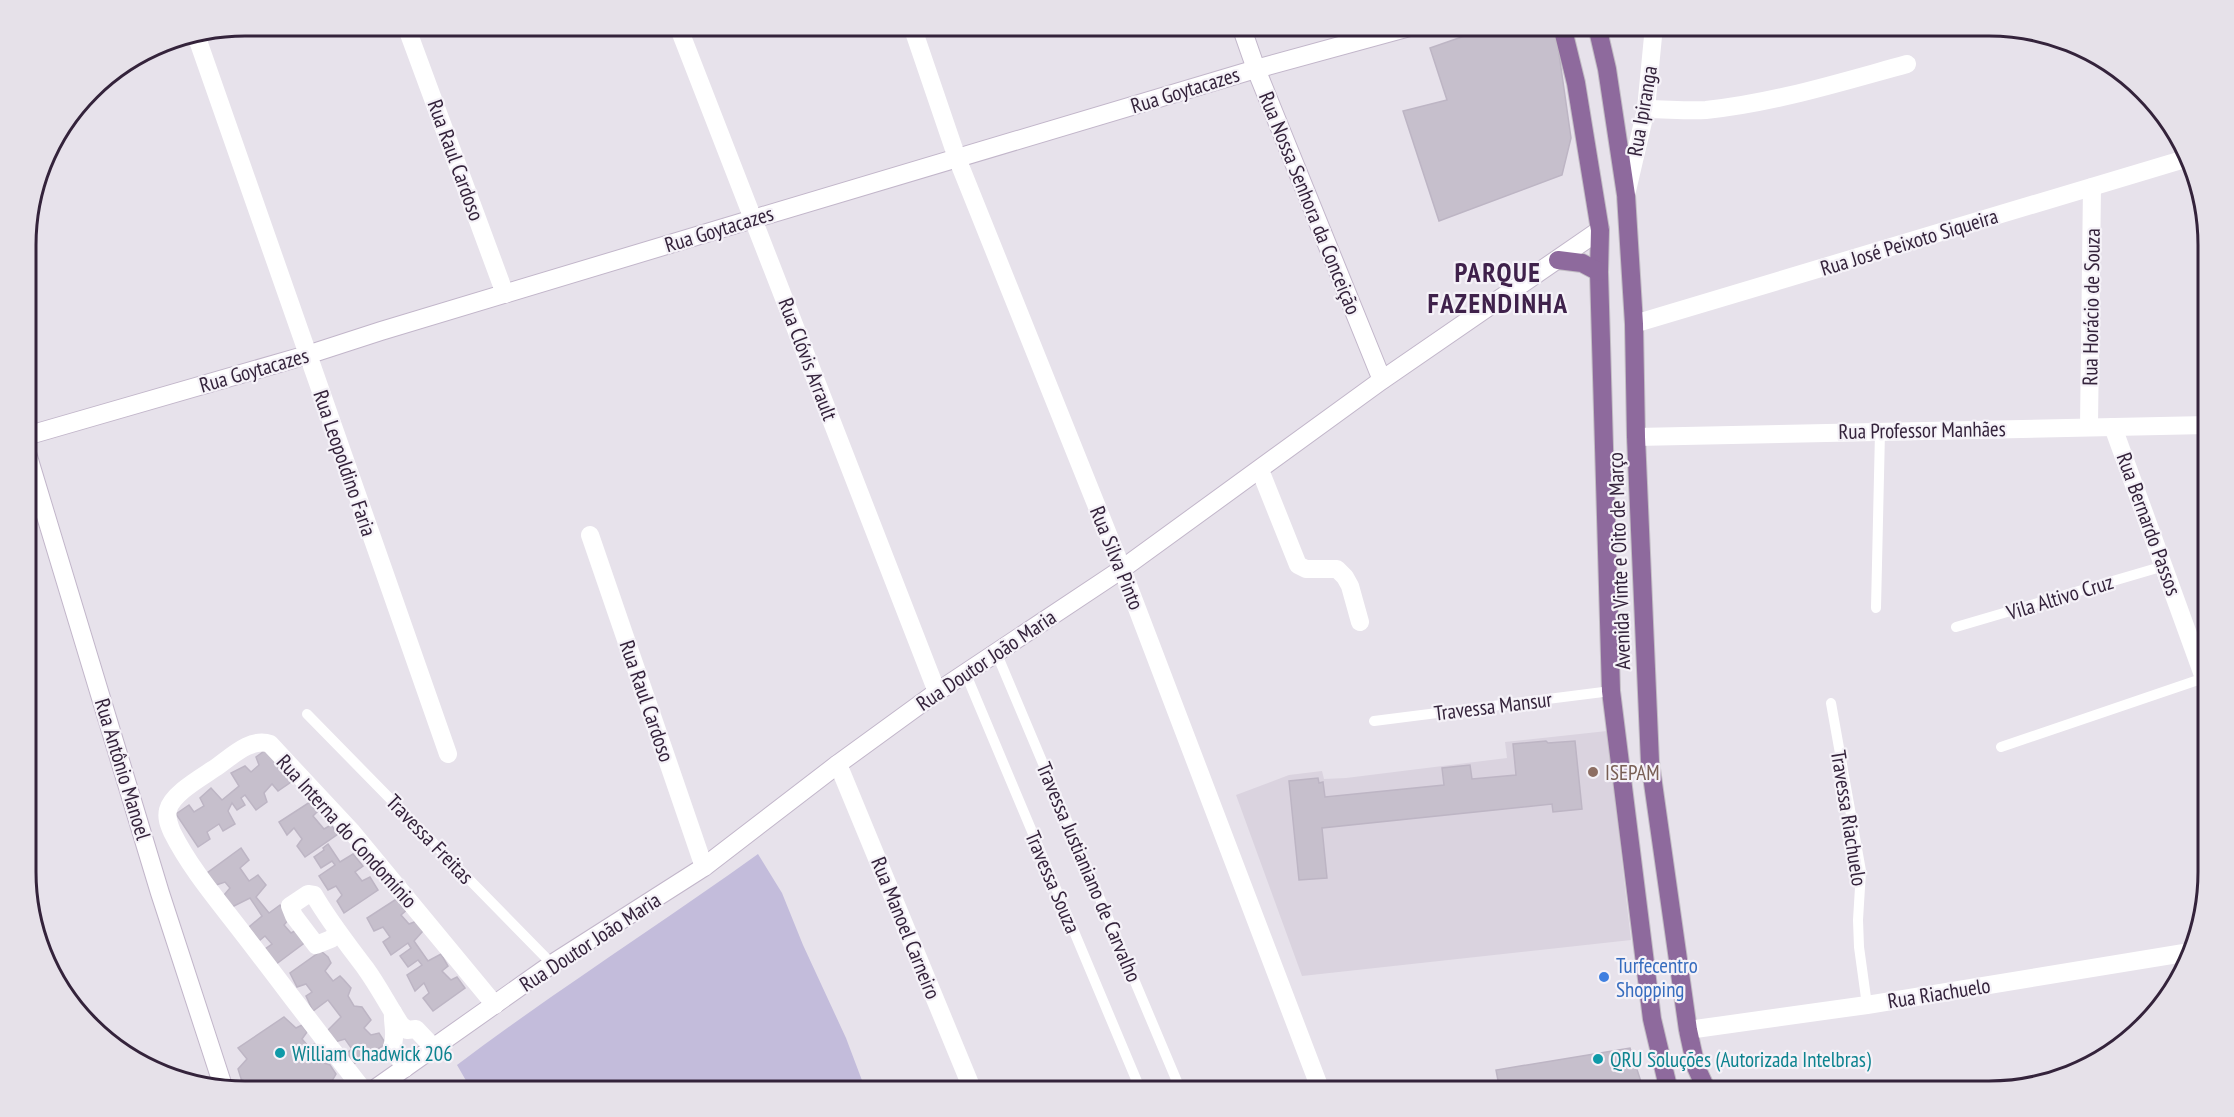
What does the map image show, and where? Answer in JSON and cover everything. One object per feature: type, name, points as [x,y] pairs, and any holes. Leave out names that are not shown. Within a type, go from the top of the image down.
[{"type":"main road","name":"Avenida Vinte e Oito de Março","points":[[1564,36],[1576,83],[1600,230],[1599,272],[1611,691],[1652,1019],[1667,1081]]},
{"type":"main road","name":"Avenida Vinte e Oito de Março","points":[[1599,36],[1607,69],[1626,195],[1634,324],[1636,437],[1650,762],[1688,1030],[1696,1067],[1702,1081]]},
{"type":"main road","points":[[1600,230],[1620,212],[1626,195]]},
{"type":"main road","points":[[1558,260],[1582,263],[1599,272]]},
{"type":"street","name":"Rua Raul Cardoso","points":[[410,36],[505,294]]},
{"type":"street","name":"Rua Clóvis Arrault","points":[[682,36],[937,692]]},
{"type":"street","name":"Rua Silva Pinto","points":[[915,36],[957,158],[1122,569],[1317,1081]]},
{"type":"street","name":"Rua Nossa Senhora da Conceição","points":[[1244,36],[1382,380]]},
{"type":"street","name":"Rua Goytacazes","points":[[36,433],[307,355],[1256,69],[1376,36]]},
{"type":"street","name":"Rua Ipiranga","points":[[1626,195],[1646,109],[1653,36]]},
{"type":"street","name":"Rua Leopoldino Faria","points":[[198,42],[448,754]]},
{"type":"street","points":[[1646,109],[1704,110],[1746,104],[1795,94],[1907,64]]},
{"type":"street","name":"Rua José Peixoto Siqueira","points":[[1634,324],[2179,161]]},
{"type":"street","name":"Rua Horácio de Souza","points":[[2089,426],[2092,187]]},
{"type":"street","name":"Rua Doutor João Maria","points":[[386,1081],[552,964],[704,867],[838,764],[965,672],[1122,569],[1382,380],[1600,230]]},
{"type":"street","name":"Rua Professor Manhães","points":[[1636,437],[2198,425]]},
{"type":"street","name":"Rua Bernardo Passos","points":[[2113,427],[2198,661]]},
{"type":"street","points":[[1260,470],[1298,565],[1306,569],[1337,569],[1346,577],[1360,622]]},
{"type":"street","name":"Rua Antônio Manoel","points":[[36,483],[160,893],[221,1079]]},
{"type":"street","name":"Rua Raul Cardoso","points":[[590,535],[704,867]]},
{"type":"street","name":"Rua Interna do Condomínio","points":[[356,1081],[206,885],[176,840],[169,824],[168,808],[172,801],[186,788],[235,754],[263,741],[270,744],[352,832],[495,1005]]},
{"type":"street","name":"Rua Manoel Carneiro","points":[[838,764],[969,1081]]},
{"type":"street","points":[[338,932],[367,970],[401,1025],[407,1030],[416,1029],[434,1048]]},
{"type":"street","name":"Rua Riachuelo","points":[[1688,1030],[1867,1005],[2181,954]]},
{"type":"street","points":[[393,1012],[392,1022],[395,1030],[392,1047],[405,1068]]},
{"type":"lane","points":[[1876,608],[1880,432]]},
{"type":"lane","name":"Vila Altivo Cruz","points":[[1956,627],[2164,566]]},
{"type":"lane","name":"Travessa Justianiano de Carvalho","points":[[996,652],[1177,1081]]},
{"type":"lane","name":"Travessa Souza","points":[[965,672],[1137,1081]]},
{"type":"lane","points":[[2001,747],[2198,685]]},
{"type":"lane","name":"Travessa Mansur","points":[[1374,721],[1611,691]]},
{"type":"lane","name":"Travessa Riachuelo","points":[[1831,704],[1862,872],[1858,920],[1859,947],[1867,1005]]},
{"type":"lane","name":"Travessa Freitas","points":[[307,714],[552,964]]},
{"type":"shaded area","points":[[1607,731],[1631,940],[1302,976],[1236,795],[1289,775],[1322,771],[1324,779],[1346,778],[1507,758],[1505,742]]},
{"type":"shaded area","points":[[758,854],[782,893],[846,1038],[862,1081],[466,1081],[457,1065],[531,1011]]},
{"type":"building","points":[[1464,36],[1556,36],[1571,138],[1562,175],[1439,221],[1403,111],[1447,100],[1430,48]]},
{"type":"building","points":[[1546,741],[1548,743],[1575,741],[1582,809],[1553,812],[1552,804],[1322,828],[1327,878],[1299,880],[1289,781],[1318,778],[1319,783],[1323,782],[1325,797],[1444,785],[1442,768],[1470,765],[1472,779],[1516,775],[1513,744]]},
{"type":"building","points":[[267,749],[291,782],[278,791],[272,784],[264,793],[267,802],[256,810],[245,795],[241,798],[245,805],[237,810],[232,803],[228,811],[235,824],[223,831],[219,824],[207,832],[210,839],[198,847],[176,814],[189,805],[194,812],[204,806],[200,798],[211,788],[222,800],[239,786],[231,773],[245,766],[251,772],[259,765],[256,757]]},
{"type":"building","points":[[313,800],[320,809],[313,816],[324,829],[331,825],[338,834],[305,857],[297,846],[302,839],[294,828],[287,835],[279,822]]},
{"type":"building","points":[[328,844],[340,862],[353,854],[363,866],[355,872],[362,881],[370,877],[378,890],[344,913],[337,901],[342,895],[336,886],[328,890],[319,876],[335,865],[332,861],[321,868],[314,857]]},
{"type":"building","points":[[241,848],[249,860],[240,868],[249,881],[258,875],[266,885],[256,897],[269,913],[280,905],[289,919],[284,925],[291,933],[300,928],[307,941],[275,965],[265,949],[272,944],[265,936],[259,941],[249,927],[262,916],[250,898],[232,907],[224,895],[230,888],[225,882],[216,885],[207,873]]},
{"type":"building","points":[[398,898],[409,908],[401,915],[409,924],[417,921],[423,931],[414,941],[428,961],[441,954],[448,966],[442,971],[451,980],[457,977],[465,988],[433,1011],[423,998],[429,993],[424,983],[415,991],[407,975],[422,965],[418,960],[408,967],[400,956],[411,948],[408,943],[391,955],[383,942],[390,937],[383,927],[374,931],[367,918]]},
{"type":"building","points":[[321,951],[331,963],[325,971],[333,981],[340,976],[344,980],[351,988],[348,996],[354,1006],[362,1007],[371,1020],[364,1028],[371,1035],[379,1033],[386,1044],[352,1065],[344,1055],[352,1049],[345,1039],[335,1042],[327,1031],[341,1017],[328,1000],[313,1011],[306,996],[312,992],[306,984],[297,987],[290,973]]},
{"type":"building","name":"William Chadwick 206","points":[[284,1017],[296,1028],[302,1025],[307,1032],[302,1039],[308,1046],[314,1044],[320,1051],[315,1055],[321,1062],[330,1065],[336,1074],[332,1081],[242,1081],[238,1069],[247,1059],[238,1048]]},
{"type":"building","name":"QRU Soluções (Autorizada Intelbras)","points":[[1630,1048],[1641,1081],[1498,1081],[1496,1070]]},
{"type":"place","name":"ISEPAM","points":[[1593,772]]},
{"type":"place","name":"Turfecentro Shopping","points":[[1604,977]]},
{"type":"place","name":"William Chadwick 206","points":[[280,1053]]},
{"type":"place","name":"QRU Soluções (Autorizada Intelbras)","points":[[1598,1059]]},
{"type":"district","name":"PARQUE FAZENDINHA","points":[[1498,288]]}]
